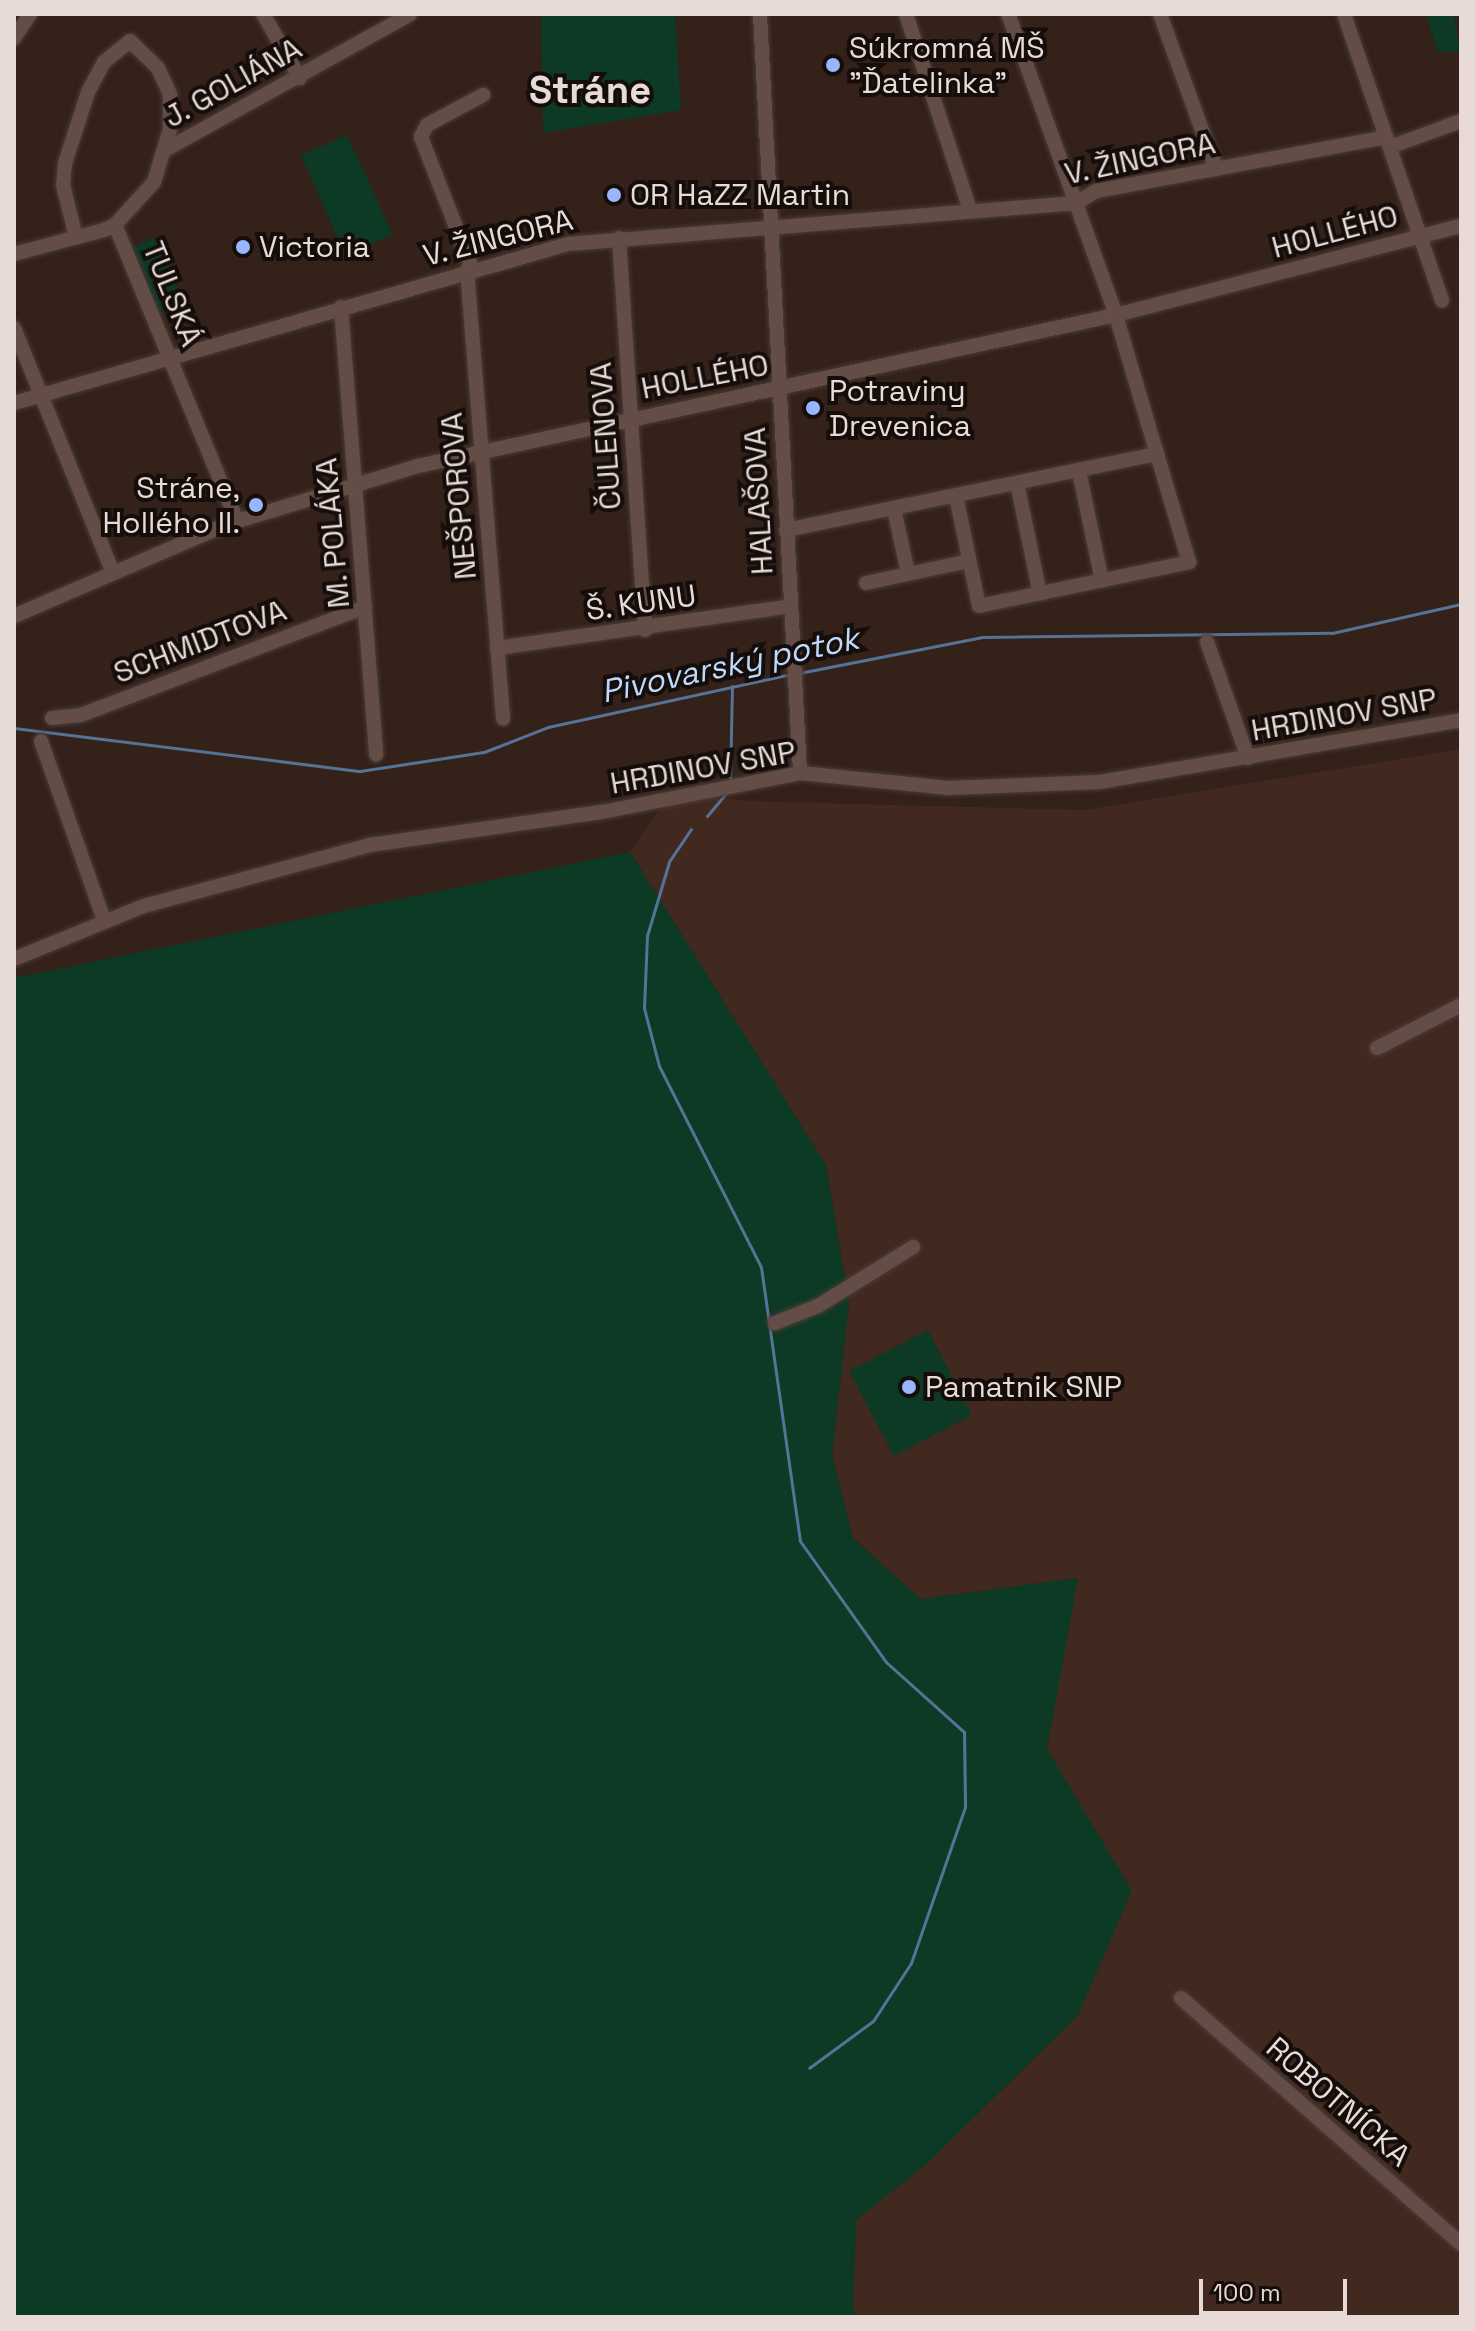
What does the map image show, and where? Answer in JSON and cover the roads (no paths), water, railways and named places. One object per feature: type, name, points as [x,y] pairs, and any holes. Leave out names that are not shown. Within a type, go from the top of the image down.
[{"type":"street","points":[[14,38],[30,14]]},
{"type":"street","name":"J. GOLIÁNA","points":[[165,150],[300,78],[410,14]]},
{"type":"street","name":"HALAŠOVA","points":[[760,14],[800,773]]},
{"type":"street","points":[[906,14],[970,210]]},
{"type":"street","points":[[956,496],[979,606],[1189,562],[1116,315],[1008,14]]},
{"type":"street","points":[[1160,14],[1216,169]]},
{"type":"street","points":[[1344,14],[1442,301]]},
{"type":"street","points":[[269,16],[300,78]]},
{"type":"street","name":"TULSKÁ","points":[[76,237],[63,185],[65,163],[88,92],[121,43],[138,47],[166,82],[172,107],[165,150],[143,201],[115,225],[237,521]]},
{"type":"street","name":"NEŠPOROVA","points":[[483,95],[422,130],[470,269],[503,719]]},
{"type":"street","name":"V. ŽINGORA","points":[[14,403],[470,269],[619,238],[1076,203],[1096,191],[1388,142],[1461,121]]},
{"type":"street","points":[[14,254],[115,225]]},
{"type":"street","name":"HOLLÉHO","points":[[14,616],[112,570],[237,521],[354,483],[481,451],[1116,315],[1461,226]]},
{"type":"street","name":"ČULENOVA","points":[[619,238],[645,630]]},
{"type":"street","name":"M. POLÁKA","points":[[341,307],[376,755]]},
{"type":"street","points":[[14,328],[112,570]]},
{"type":"street","points":[[786,530],[1157,454]]},
{"type":"street","points":[[1079,471],[1102,581]]},
{"type":"street","points":[[1017,483],[1040,594]]},
{"type":"street","points":[[894,509],[908,573]]},
{"type":"street","points":[[866,583],[969,561]]},
{"type":"street","name":"Š. KUNU","points":[[497,648],[645,630],[791,606]]},
{"type":"street","name":"SCHMIDTOVA","points":[[52,718],[81,715],[365,607]]},
{"type":"street","points":[[1207,642],[1248,758]]},
{"type":"street","name":"HRDINOV SNP","points":[[14,958],[104,920],[370,845],[800,773],[988,789],[1100,782],[1461,720]]},
{"type":"street","points":[[41,741],[104,920]]},
{"type":"street","points":[[1377,1048],[1461,1005]]},
{"type":"street","points":[[775,1323],[829,1300],[913,1247]]},
{"type":"street","name":"ROBOTNÍCKA","points":[[1181,1998],[1461,2244]]},
{"type":"waterway","name":"Pivovarský potok","points":[[799,673],[982,637],[1332,633],[1461,604]]},
{"type":"waterway","name":"Pivovarský potok","points":[[14,728],[360,771],[484,752],[548,727],[791,674]]},
{"type":"waterway","points":[[730,781],[732,686]]},
{"type":"waterway","points":[[707,816],[727,792]]},
{"type":"waterway","points":[[691,829],[669,862],[647,936],[644,1008],[659,1066],[761,1267],[800,1541],[886,1662],[964,1732],[965,1807],[911,1963],[873,2021],[809,2068]]},
{"type":"place","name":"Súkromná MŠ \"Ďatelinka\"","points":[[833,65]]},
{"type":"place","name":"OR HaZZ Martin","points":[[614,195]]},
{"type":"place","name":"Victoria","points":[[243,247]]},
{"type":"place","name":"Potraviny Drevenica","points":[[813,408]]},
{"type":"place","name":"Stráne, Hollého II.","points":[[256,505]]},
{"type":"place","name":"Pamatnik SNP","points":[[909,1387]]},
{"type":"district","name":"Stráne","points":[[590,91]]}]
